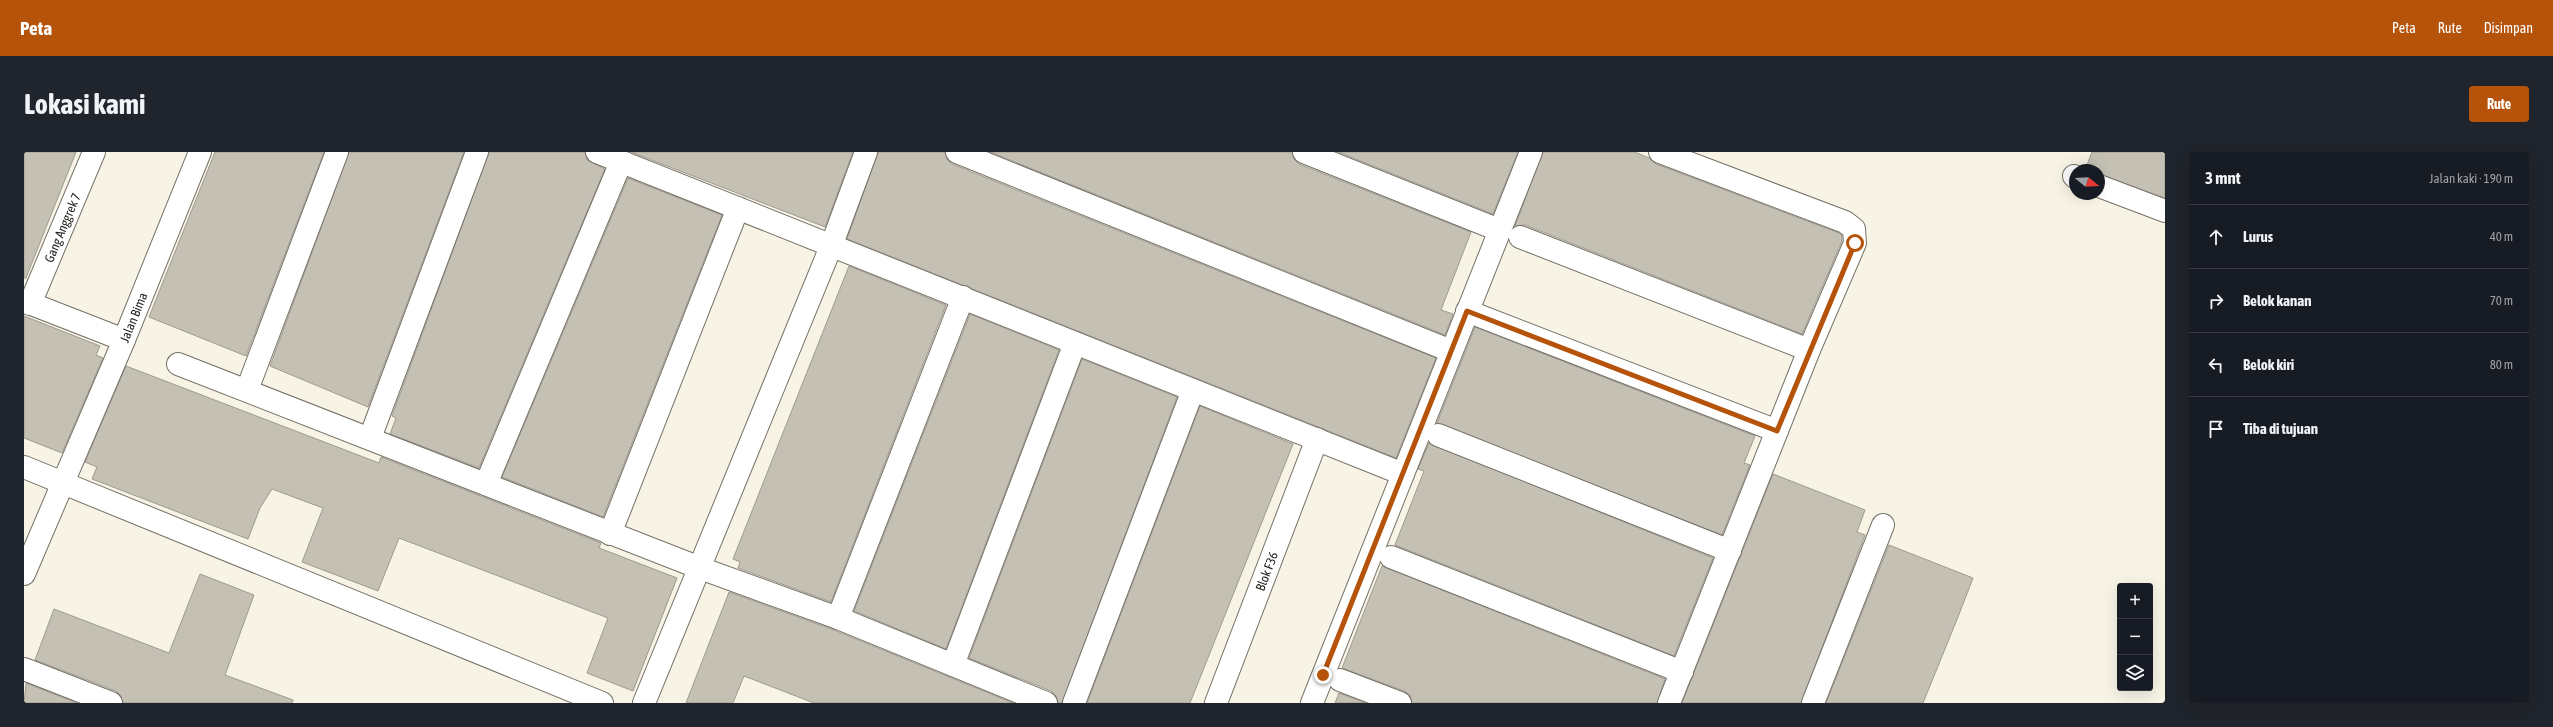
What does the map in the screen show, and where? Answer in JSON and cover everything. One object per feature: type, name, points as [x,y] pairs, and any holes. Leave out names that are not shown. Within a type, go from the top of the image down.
[{"type":"street","name":"Gang Anggrek 7","points":[[27,302],[94,152]]},
{"type":"street","name":"Jalan Bima","points":[[24,574],[124,340],[200,152]]},
{"type":"street","points":[[247,390],[337,152]]},
{"type":"street","points":[[370,438],[478,152]]},
{"type":"street","points":[[597,152],[832,244],[1403,474]]},
{"type":"street","points":[[644,703],[832,244],[866,152]]},
{"type":"street","points":[[957,152],[1451,351]]},
{"type":"street","points":[[1304,152],[1500,230]]},
{"type":"street","points":[[1312,703],[1531,152]]},
{"type":"street","points":[[1660,152],[1845,222],[1854,229],[1855,243],[1809,350],[1669,703]]},
{"type":"street","points":[[486,484],[621,162]]},
{"type":"street","points":[[2105,188],[2165,211]]},
{"type":"street","points":[[610,534],[738,208]]},
{"type":"street","points":[[1520,237],[1809,350]]},
{"type":"street","points":[[838,618],[963,297]]},
{"type":"street","points":[[27,302],[124,340]]},
{"type":"street","points":[[1467,311],[1777,431]]},
{"type":"street","points":[[953,665],[1075,343]]},
{"type":"street","points":[[178,364],[370,438],[610,534],[838,618],[1046,703]]},
{"type":"street","points":[[1074,703],[1193,390]]},
{"type":"street","points":[[1438,435],[1730,551]]},
{"type":"street","name":"Blok F36","points":[[1216,703],[1317,439]]},
{"type":"street","points":[[24,466],[602,703]]},
{"type":"street","points":[[1813,703],[1883,526]]},
{"type":"street","points":[[1391,557],[1682,672]]},
{"type":"street","points":[[24,669],[111,703]]},
{"type":"street","points":[[1340,680],[1400,703]]},
{"type":"building","points":[[24,152],[76,152],[26,278],[24,278]]},
{"type":"building","points":[[215,152],[324,152],[246,356],[149,317]]},
{"type":"building","points":[[349,152],[464,152],[368,407],[270,366]]},
{"type":"building","points":[[489,152],[585,152],[587,160],[605,169],[479,468],[390,434],[396,418],[392,416]]},
{"type":"building","points":[[631,152],[853,152],[825,227]]},
{"type":"building","points":[[878,152],[945,152],[947,159],[952,164],[1436,358],[1396,458],[847,239]]},
{"type":"building","points":[[990,152],[1292,152],[1294,159],[1299,164],[1471,232],[1441,310],[1453,314],[1445,335]]},
{"type":"building","points":[[1338,152],[1518,152],[1493,214]]},
{"type":"building","points":[[1543,152],[1635,152],[1649,158],[1656,164],[1842,235],[1842,241],[1802,334],[1525,225],[1515,226]]},
{"type":"building","points":[[2092,152],[2165,152],[2165,198],[2105,176],[2105,164],[2087,164]]},
{"type":"building","points":[[628,178],[722,215],[603,517],[502,477]]},
{"type":"building","points":[[849,266],[946,305],[831,602],[738,568],[740,562],[733,559]]},
{"type":"building","points":[[970,314],[1059,350],[946,649],[854,611]]},
{"type":"building","points":[[24,316],[100,346],[96,355],[103,358],[62,453],[24,438]]},
{"type":"building","points":[[1475,327],[1755,436],[1744,463],[1750,465],[1722,535],[1437,423]]},
{"type":"building","points":[[1082,359],[1177,397],[1062,703],[1058,703],[1056,696],[1051,691],[969,658]]},
{"type":"building","points":[[126,366],[379,463],[381,457],[601,543],[599,548],[677,578],[633,691],[587,673],[608,618],[399,538],[378,591],[302,562],[323,508],[272,489],[260,508],[248,539],[92,479],[97,467],[85,462]]},
{"type":"building","points":[[1200,406],[1293,444],[1190,703],[1087,703]]},
{"type":"building","points":[[1429,443],[1713,558],[1674,656],[1395,545],[1424,471],[1418,469]]},
{"type":"building","points":[[1773,474],[1865,510],[1857,532],[1865,535],[1801,703],[1682,703]]},
{"type":"building","points":[[1889,545],[1973,578],[1958,617],[1923,703],[1826,703]]},
{"type":"building","points":[[1382,566],[1665,679],[1657,703],[1412,703],[1410,695],[1404,691],[1342,668]]},
{"type":"building","points":[[200,574],[254,595],[225,675],[293,700],[292,703],[123,703],[121,696],[116,691],[35,660],[54,609],[169,653]]},
{"type":"building","points":[[729,592],[834,630],[1013,703],[814,703],[744,676],[733,703],[686,703]]},
{"type":"building","points":[[26,683],[77,703],[24,703]]},
{"type":"building","points":[[1339,693],[1365,703],[1335,703]]},
{"type":"route","points":[[1323,675],[1467,311],[1777,431],[1809,350],[1855,243]]}]
